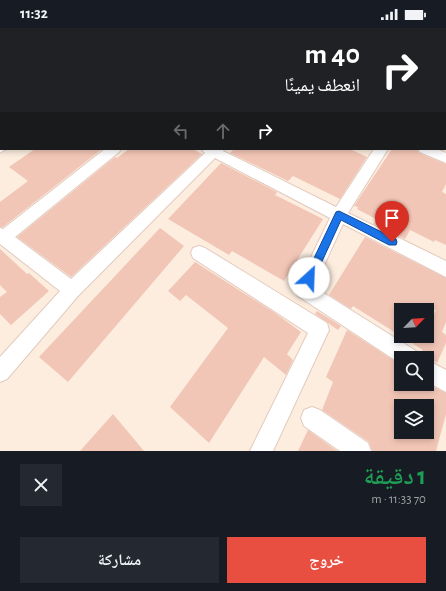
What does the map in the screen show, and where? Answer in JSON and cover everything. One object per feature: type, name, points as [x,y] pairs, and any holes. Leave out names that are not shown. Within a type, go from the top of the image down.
[{"type":"street","points":[[72,290],[2,237],[113,150]]},
{"type":"street","points":[[0,372],[72,290],[213,150],[446,269]]},
{"type":"street","points":[[380,150],[339,215],[304,290],[398,351]]},
{"type":"street","points":[[427,150],[446,158]]},
{"type":"street","points":[[199,253],[320,330],[261,451]]},
{"type":"street","points":[[434,374],[446,382]]},
{"type":"street","points":[[312,418],[360,451]]},
{"type":"building","points":[[34,150],[101,150],[3,227],[0,227],[0,202],[28,181],[9,167]]},
{"type":"building","points":[[128,150],[195,150],[202,154],[71,277],[17,237],[115,157],[117,158]]},
{"type":"building","points":[[233,150],[352,150],[367,157],[340,199],[293,176],[288,181],[230,153]]},
{"type":"building","points":[[391,150],[418,150],[419,153],[446,164],[446,184],[442,192],[446,194],[446,245],[435,240],[434,242],[410,230],[405,239],[374,224],[376,219],[354,206]]},
{"type":"building","points":[[221,163],[277,192],[275,195],[323,219],[284,281],[232,251],[229,255],[168,219]]},
{"type":"building","points":[[160,228],[184,246],[68,382],[39,357]]},
{"type":"building","points":[[365,237],[446,278],[446,322],[442,332],[446,335],[446,343],[437,363],[434,361],[434,351],[422,351],[423,350],[412,343],[434,343],[434,314],[436,310],[434,310],[434,303],[394,303],[394,332],[353,306],[351,309],[329,295]]},
{"type":"building","points":[[0,249],[27,274],[29,273],[49,291],[11,325],[0,314],[0,297],[7,292],[0,285]]},
{"type":"building","points":[[195,262],[275,313],[301,332],[287,354],[293,360],[286,375],[264,357],[209,443],[170,407],[228,328],[186,295],[180,301],[168,291]]},
{"type":"building","points":[[317,311],[341,326],[338,330],[315,314]]},
{"type":"building","points":[[347,330],[394,360],[394,391],[434,391],[434,387],[446,393],[446,414],[436,451],[372,451],[369,442],[322,410],[333,382],[326,377]]},
{"type":"building","points":[[113,414],[144,451],[80,451]]},
{"type":"building","points":[[308,430],[337,451],[298,451]]},
{"type":"route","points":[[309,278],[339,215],[392,242]]}]
